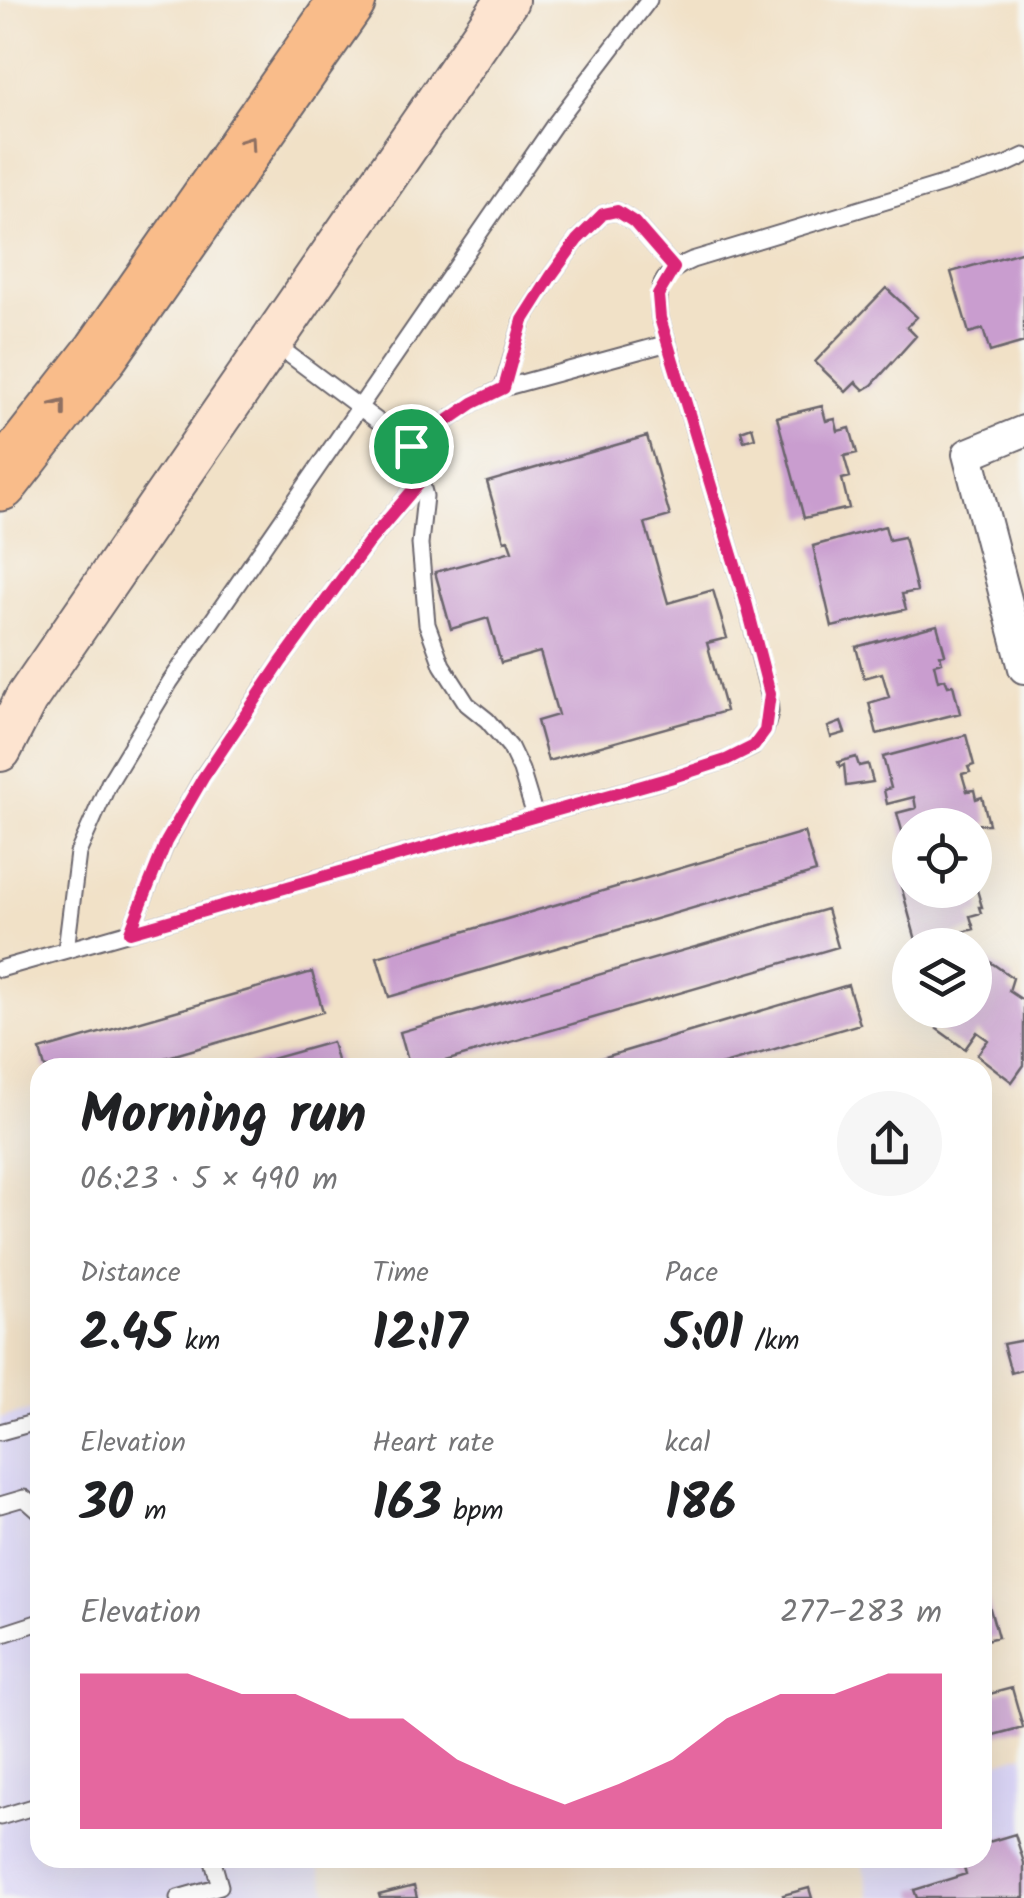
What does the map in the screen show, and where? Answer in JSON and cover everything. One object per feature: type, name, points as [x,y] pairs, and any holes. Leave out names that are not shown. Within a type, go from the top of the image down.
[{"type":"highway","points":[[0,483],[102,352],[348,0]]},
{"type":"street","points":[[0,750],[26,700],[507,0]]},
{"type":"street","points":[[1024,431],[968,454],[1024,668]]},
{"type":"lane","points":[[66,950],[78,853],[109,783],[170,682],[554,125],[649,0]]},
{"type":"lane","points":[[0,969],[726,760],[754,746],[765,731],[770,712],[767,682],[668,343],[658,295],[674,268],[1024,156]]},
{"type":"lane","points":[[504,388],[523,320],[577,240],[603,214],[617,211],[634,222],[674,268]]},
{"type":"lane","points":[[272,342],[411,446],[425,496],[420,544],[427,624],[442,665],[467,704],[510,747],[535,816]]},
{"type":"lane","points":[[411,446],[473,403],[504,388],[668,343]]},
{"type":"lane","points":[[130,932],[166,842],[203,778],[368,543],[423,478]]},
{"type":"lane","points":[[0,1432],[30,1424]]},
{"type":"lane","points":[[0,1505],[24,1498],[30,1503]]},
{"type":"lane","points":[[0,1634],[30,1625]]},
{"type":"lane","points":[[0,1817],[30,1808]]},
{"type":"lane","points":[[178,1898],[220,1886],[215,1868]]},
{"type":"shaded area","points":[[30,1410],[30,1868],[320,1868],[329,1898],[0,1898],[0,1418]]},
{"type":"shaded area","points":[[1024,1754],[1024,1898],[871,1898],[864,1868],[992,1868],[992,1764]]},
{"type":"building","points":[[1024,251],[1024,342],[990,352],[983,329],[969,333],[951,272]]},
{"type":"building","points":[[886,288],[917,317],[907,327],[916,336],[872,385],[864,390],[856,382],[846,392],[815,362]]},
{"type":"building","points":[[822,406],[826,421],[835,419],[838,431],[850,428],[857,453],[844,456],[850,477],[842,479],[849,508],[804,518],[777,417]]},
{"type":"building","points":[[752,427],[755,438],[744,441],[741,431]]},
{"type":"building","points":[[647,436],[670,516],[645,523],[668,603],[713,590],[727,638],[707,643],[726,711],[548,761],[537,721],[558,715],[540,652],[501,663],[488,618],[451,629],[435,572],[512,551],[508,540],[504,541],[487,482]]},
{"type":"building","points":[[885,526],[889,540],[904,537],[917,591],[902,594],[906,609],[832,627],[813,546]]},
{"type":"building","points":[[937,625],[945,654],[940,655],[942,662],[934,664],[938,681],[945,679],[948,686],[953,685],[960,713],[877,734],[869,703],[889,697],[882,673],[864,678],[856,647]]},
{"type":"building","points":[[841,722],[845,733],[831,737],[828,727]]},
{"type":"building","points":[[966,735],[974,765],[968,767],[970,772],[962,774],[967,791],[974,790],[976,799],[982,797],[985,808],[916,808],[914,797],[887,804],[884,790],[891,788],[883,757]]},
{"type":"building","points":[[856,757],[859,766],[868,764],[873,782],[846,786],[844,765],[840,767],[838,762]]},
{"type":"building","points":[[804,832],[816,872],[389,997],[377,957]]},
{"type":"building","points":[[907,908],[979,908],[981,913],[970,916],[974,928],[913,928]]},
{"type":"building","points":[[827,909],[838,947],[455,1058],[407,1058],[400,1032]]},
{"type":"building","points":[[992,963],[1013,978],[1009,991],[1024,1001],[1024,1065],[1012,1082],[992,1067],[992,1058],[977,1055],[988,1040],[977,1032],[965,1049],[937,1029],[992,1028]]},
{"type":"building","points":[[312,972],[323,1012],[164,1058],[42,1058],[40,1050]]},
{"type":"building","points":[[848,985],[860,1024],[744,1058],[602,1058]]},
{"type":"building","points":[[332,1042],[336,1058],[275,1058]]},
{"type":"building","points":[[1024,1340],[1024,1369],[1011,1373],[1003,1344]]},
{"type":"building","points":[[992,1616],[998,1637],[992,1638]]},
{"type":"building","points":[[1012,1688],[1023,1727],[992,1735],[992,1693]]},
{"type":"building","points":[[1015,1834],[1024,1863],[1024,1898],[917,1898],[914,1890],[966,1874],[964,1868],[992,1868],[992,1841]]},
{"type":"building","points":[[414,1886],[417,1898],[379,1895]]},
{"type":"building","points":[[809,1888],[812,1898],[783,1895]]},
{"type":"route","points":[[617,211],[634,222],[674,268],[658,295],[660,318],[767,682],[770,712],[765,731],[754,746],[726,760],[670,778],[130,932],[166,842],[203,778],[368,543],[423,478],[411,446],[473,403],[504,388],[523,320],[577,240],[603,214],[617,211]]}]
